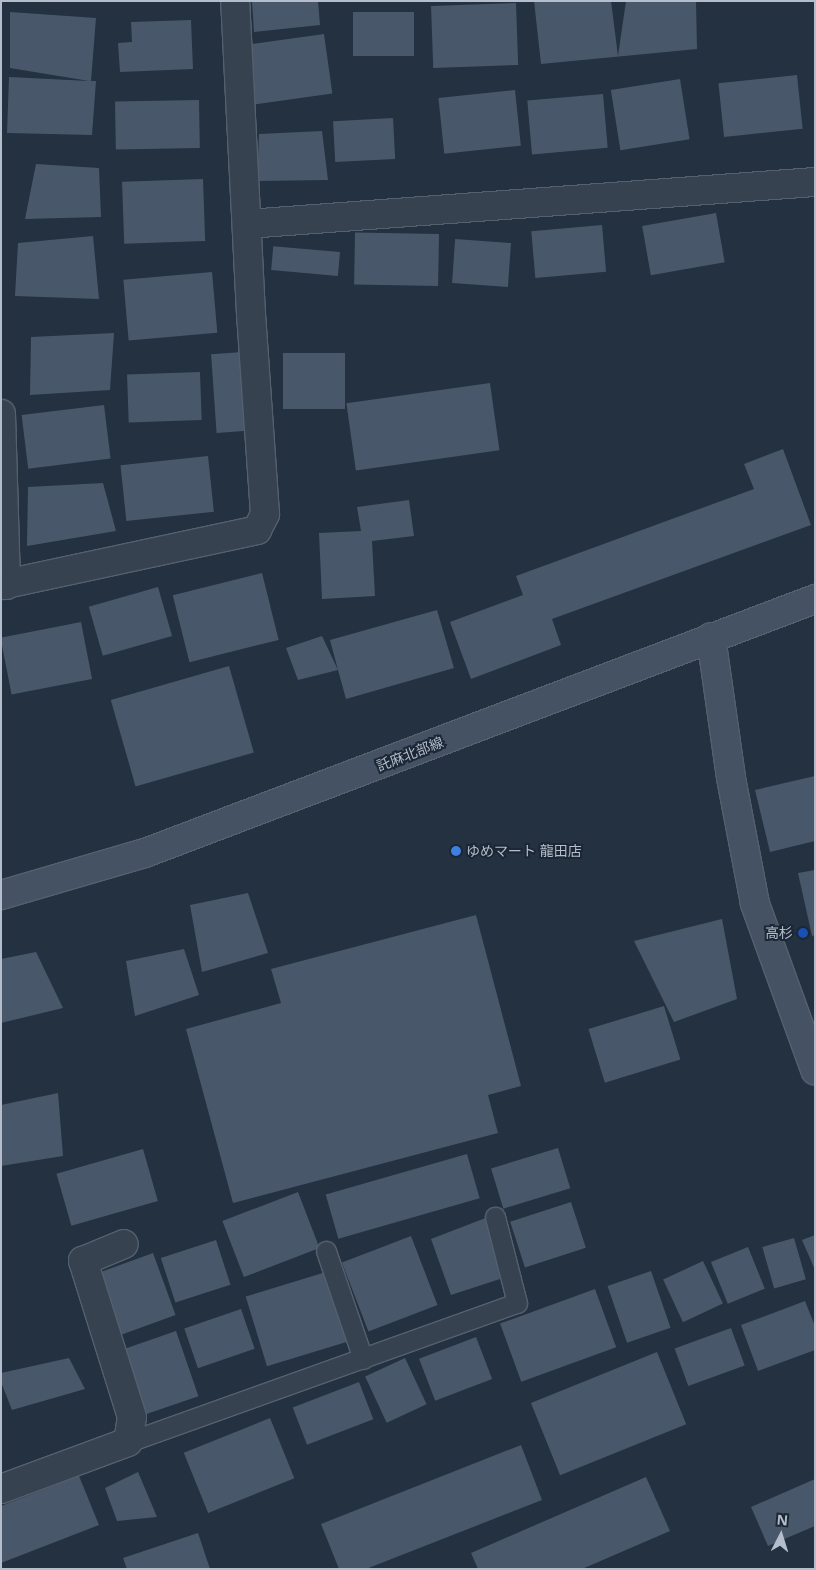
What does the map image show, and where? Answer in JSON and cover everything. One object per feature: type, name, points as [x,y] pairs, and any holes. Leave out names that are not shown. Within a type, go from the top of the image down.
[{"type":"main road","name":"託麻北部線","points":[[1,895],[145,853],[712,637],[814,595]]},
{"type":"main road","points":[[712,637],[731,778],[755,904],[815,1070]]},
{"type":"street","points":[[1,414],[4,585],[257,530],[265,514],[235,1]]},
{"type":"street","points":[[247,224],[815,182]]},
{"type":"street","points":[[1,1490],[128,1442],[132,1417],[83,1261],[124,1244]]},
{"type":"lane","points":[[128,1442],[517,1303],[495,1216]]},
{"type":"lane","points":[[326,1251],[363,1359]]},
{"type":"building","points":[[252,1],[318,1],[320,25],[254,32]]},
{"type":"building","points":[[534,1],[611,1],[618,56],[626,1],[696,1],[697,49],[541,64]]},
{"type":"building","points":[[516,3],[518,65],[433,68],[431,6]]},
{"type":"building","points":[[10,12],[96,18],[91,81],[96,81],[92,135],[7,133],[9,77],[89,81],[10,68]]},
{"type":"building","points":[[353,12],[414,12],[414,56],[353,56]]},
{"type":"building","points":[[191,20],[193,69],[120,72],[118,43],[132,42],[131,22]]},
{"type":"building","points":[[324,34],[332,93],[245,106],[237,46]]},
{"type":"building","points":[[797,75],[803,129],[724,137],[718,83]]},
{"type":"building","points":[[680,79],[690,139],[620,150],[611,90]]},
{"type":"building","points":[[515,90],[521,146],[444,154],[438,98]]},
{"type":"building","points":[[603,94],[608,148],[532,154],[527,101]]},
{"type":"building","points":[[199,100],[200,148],[116,149],[115,101]]},
{"type":"building","points":[[393,118],[395,159],[335,162],[333,121]]},
{"type":"building","points":[[322,131],[328,180],[257,181],[259,134]]},
{"type":"building","points":[[36,164],[99,168],[101,217],[25,219]]},
{"type":"building","points":[[203,179],[205,241],[124,244],[122,182]]},
{"type":"building","points":[[716,213],[725,262],[651,275],[642,226]]},
{"type":"building","points":[[602,225],[606,272],[535,278],[531,231]]},
{"type":"building","points":[[355,233],[439,234],[438,286],[354,285]]},
{"type":"building","points":[[93,236],[99,299],[15,296],[18,243]]},
{"type":"building","points":[[455,239],[511,243],[508,287],[452,283]]},
{"type":"building","points":[[273,246],[340,252],[338,276],[271,270]]},
{"type":"building","points":[[212,272],[217,333],[129,341],[123,280]]},
{"type":"building","points":[[114,333],[110,390],[30,395],[31,337]]},
{"type":"building","points":[[242,352],[248,431],[217,433],[211,354]]},
{"type":"building","points":[[283,353],[345,353],[345,409],[283,409]]},
{"type":"building","points":[[200,372],[202,420],[129,423],[127,375]]},
{"type":"building","points":[[490,383],[499,450],[356,471],[346,403]]},
{"type":"building","points":[[104,405],[111,459],[28,469],[22,415]]},
{"type":"building","points":[[783,449],[811,525],[552,619],[561,645],[471,679],[450,622],[523,595],[516,576],[754,489],[744,464]]},
{"type":"building","points":[[208,456],[214,512],[126,521],[120,465]]},
{"type":"building","points":[[103,483],[116,531],[27,546],[28,487]]},
{"type":"building","points":[[409,500],[414,536],[372,541],[375,596],[322,599],[319,533],[361,531],[357,507]]},
{"type":"building","points":[[262,573],[279,640],[189,662],[173,595]]},
{"type":"building","points":[[158,587],[172,636],[103,656],[89,607]]},
{"type":"building","points":[[437,610],[454,668],[346,699],[330,640]]},
{"type":"building","points":[[81,622],[92,679],[12,695],[1,638]]},
{"type":"building","points":[[322,636],[338,670],[298,680],[286,648]]},
{"type":"building","points":[[229,666],[254,753],[136,786],[111,700]]},
{"type":"building","points":[[815,776],[815,841],[770,852],[755,790]]},
{"type":"building","points":[[815,870],[815,935],[812,936],[798,873]]},
{"type":"building","points":[[248,893],[268,953],[202,972],[190,905]]},
{"type":"building","points":[[476,915],[521,1086],[488,1095],[498,1133],[233,1203],[186,1029],[281,1003],[271,969]]},
{"type":"building","points":[[722,919],[737,999],[674,1022],[634,941]]},
{"type":"building","points":[[184,949],[199,995],[135,1016],[126,961]]},
{"type":"building","points":[[36,952],[63,1008],[1,1023],[1,959]]},
{"type":"building","points":[[664,1006],[680,1060],[605,1083],[588,1029]]},
{"type":"building","points":[[58,1093],[63,1156],[1,1166],[1,1105]]},
{"type":"building","points":[[558,1148],[570,1188],[503,1209],[491,1168]]},
{"type":"building","points":[[143,1149],[158,1201],[71,1226],[56,1174]]},
{"type":"building","points":[[467,1154],[480,1198],[338,1239],[326,1195]]},
{"type":"building","points":[[298,1192],[320,1248],[244,1277],[222,1221]]},
{"type":"building","points":[[571,1202],[586,1248],[525,1267],[510,1222]]},
{"type":"building","points":[[488,1217],[500,1279],[451,1295],[431,1239]]},
{"type":"building","points":[[815,1235],[815,1270],[802,1240]]},
{"type":"building","points":[[411,1236],[438,1305],[368,1332],[342,1263]]},
{"type":"building","points":[[794,1238],[806,1279],[774,1288],[762,1247]]},
{"type":"building","points":[[216,1240],[231,1285],[175,1303],[161,1258]]},
{"type":"building","points":[[748,1247],[765,1289],[728,1304],[711,1262]]},
{"type":"building","points":[[153,1253],[176,1315],[119,1336],[97,1274]]},
{"type":"building","points":[[703,1261],[723,1304],[683,1322],[663,1280]]},
{"type":"building","points":[[651,1271],[671,1328],[627,1343],[608,1286]]},
{"type":"building","points":[[326,1272],[347,1342],[267,1366],[246,1297]]},
{"type":"building","points":[[595,1289],[616,1347],[521,1382],[500,1324]]},
{"type":"building","points":[[805,1301],[815,1326],[815,1350],[758,1371],[741,1325]]},
{"type":"building","points":[[241,1309],[255,1349],[198,1368],[184,1329]]},
{"type":"building","points":[[731,1328],[745,1366],[688,1386],[675,1349]]},
{"type":"building","points":[[176,1331],[198,1396],[144,1415],[121,1350]]},
{"type":"building","points":[[476,1337],[492,1379],[435,1401],[419,1359]]},
{"type":"building","points":[[657,1352],[686,1424],[560,1475],[531,1403]]},
{"type":"building","points":[[69,1358],[85,1389],[12,1410],[1,1382],[1,1373]]},
{"type":"building","points":[[405,1358],[427,1404],[387,1423],[365,1377]]},
{"type":"building","points":[[359,1382],[373,1419],[307,1445],[293,1407]]},
{"type":"building","points":[[270,1418],[294,1478],[208,1513],[184,1453]]},
{"type":"building","points":[[521,1445],[542,1500],[366,1569],[339,1569],[321,1524]]},
{"type":"building","points":[[138,1472],[157,1517],[117,1521],[105,1488]]},
{"type":"building","points":[[79,1476],[99,1525],[1,1563],[1,1506]]},
{"type":"building","points":[[646,1477],[670,1531],[582,1569],[478,1569],[471,1553]]},
{"type":"building","points":[[815,1479],[815,1526],[768,1546],[751,1507]]},
{"type":"building","points":[[198,1533],[210,1569],[127,1569],[123,1558]]},
{"type":"place","name":"ゆめマート 龍田店","points":[[456,851]]},
{"type":"place","name":"高杉","points":[[803,933]]}]
